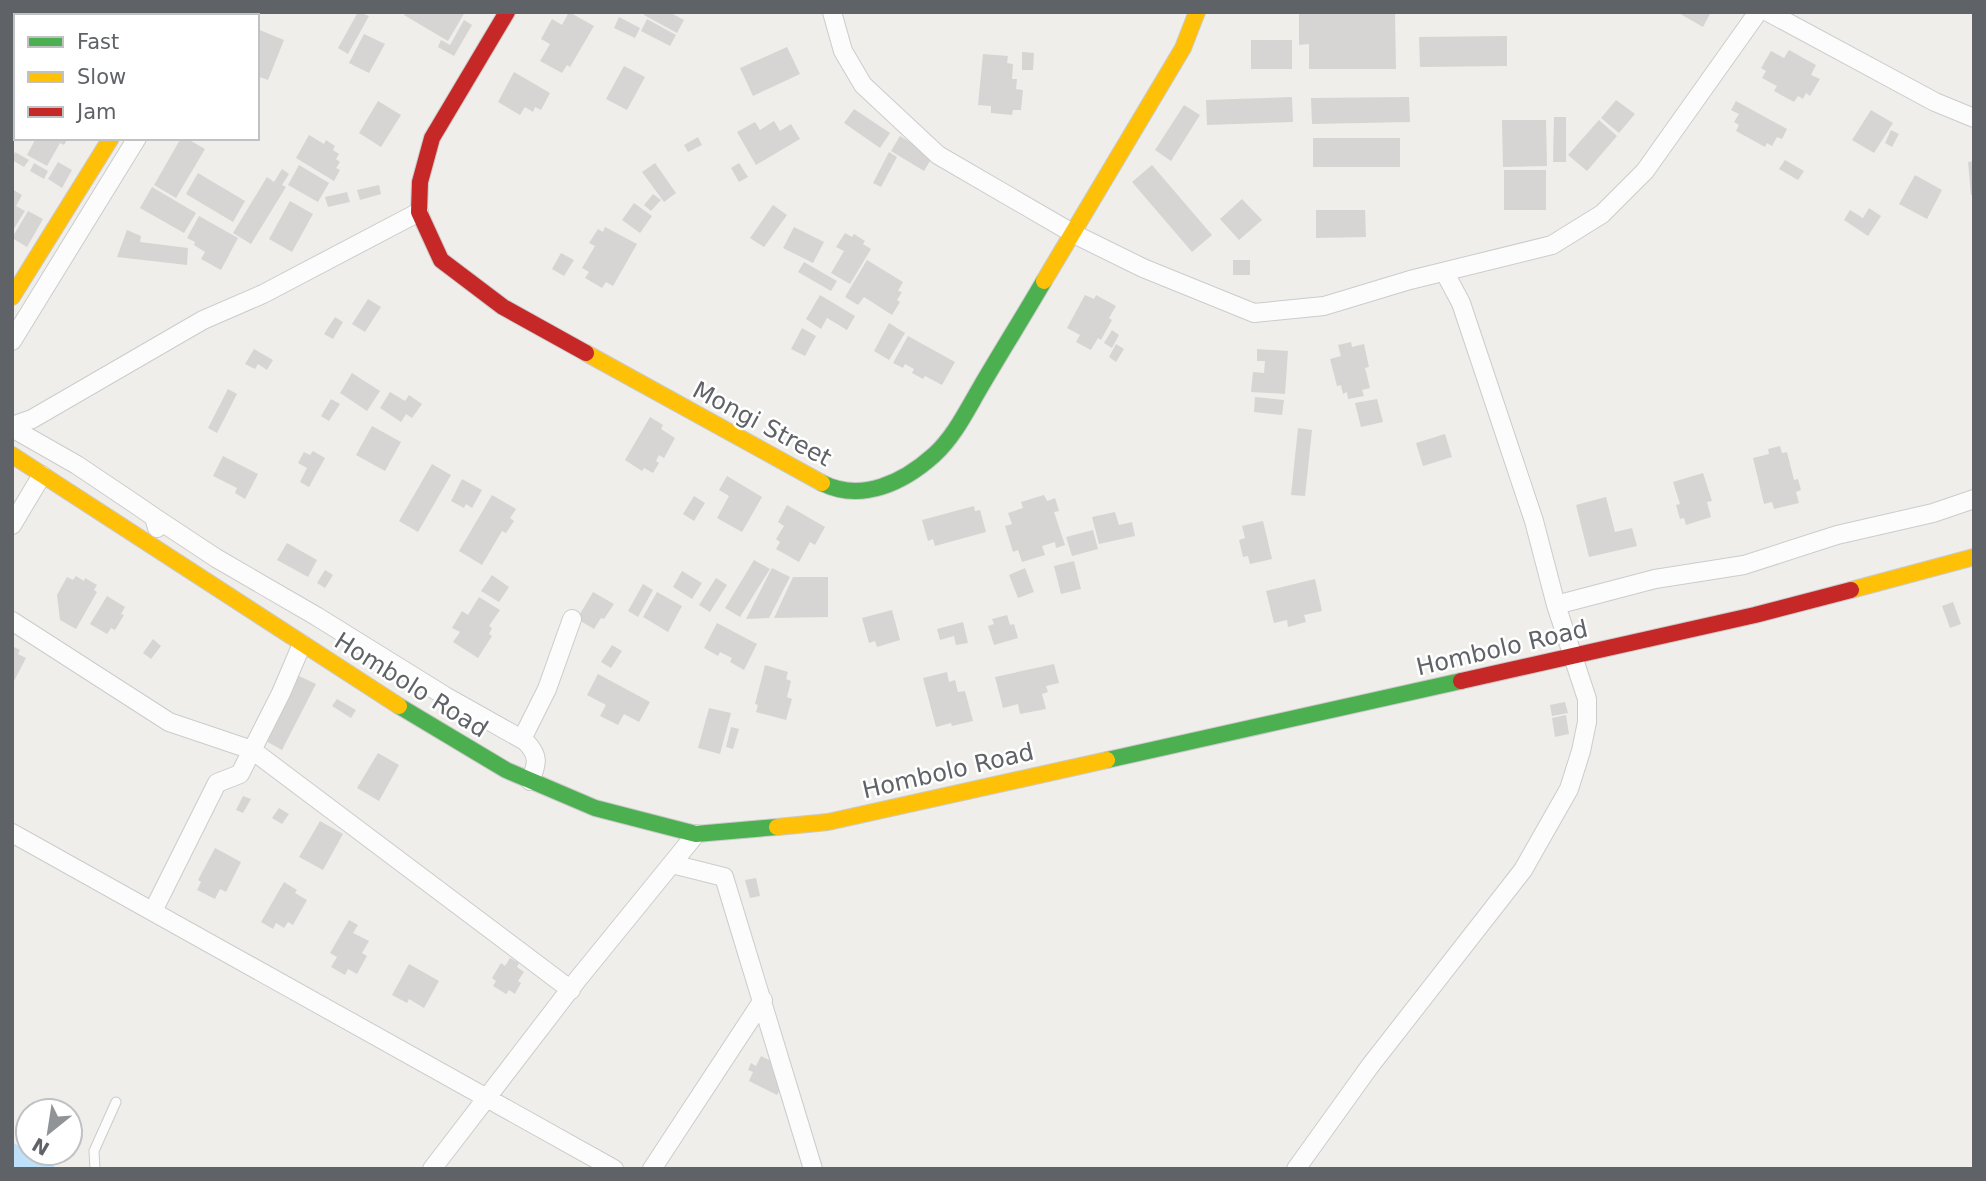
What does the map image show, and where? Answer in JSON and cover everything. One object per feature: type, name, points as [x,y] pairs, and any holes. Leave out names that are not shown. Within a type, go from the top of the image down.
[{"type":"street","name":"Mongi Street","points":[[507,12],[432,138],[420,182],[419,212],[441,260],[503,307],[784,463],[830,487],[867,492],[895,483],[934,454],[959,423],[1183,48],[1197,12]]},
{"type":"street","points":[[832,12],[843,51],[863,85],[938,155],[1074,234],[1143,268],[1254,313],[1324,306],[1410,280],[1552,245],[1602,214],[1645,171],[1758,12]]},
{"type":"street","points":[[1768,12],[1935,102],[1974,118]]},
{"type":"street","points":[[12,297],[110,140]]},
{"type":"street","points":[[12,341],[136,140]]},
{"type":"street","points":[[12,427],[32,419],[204,320],[263,294],[419,212]]},
{"type":"street","points":[[1296,1169],[1370,1066],[1523,870],[1569,789],[1587,722],[1587,699],[1556,605],[1534,522],[1461,303],[1445,273]]},
{"type":"street","points":[[12,427],[77,465],[216,558],[445,696],[522,739],[534,750],[536,757],[530,780]]},
{"type":"street","name":"Hombolo Road","points":[[12,455],[420,720],[506,770],[595,808],[696,834],[828,822],[1755,615],[1974,557]]},
{"type":"street","points":[[12,524],[42,475]]},
{"type":"street","points":[[1556,605],[1655,579],[1744,565],[1837,535],[1933,513],[1974,499]]},
{"type":"street","points":[[154,517],[166,555]]},
{"type":"street","points":[[522,739],[547,689],[572,619]]},
{"type":"street","points":[[12,621],[169,722],[252,750],[571,990]]},
{"type":"street","points":[[153,911],[217,783],[240,774],[281,693],[302,644]]},
{"type":"street","points":[[12,833],[614,1169]]},
{"type":"street","points":[[432,1169],[696,834]]},
{"type":"street","points":[[672,864],[724,877],[813,1169]]},
{"type":"street","points":[[652,1169],[763,1000]]},
{"type":"lane","points":[[95,1169],[94,1151],[116,1102]]},
{"type":"water","points":[[12,1142],[14,1167],[59,1169],[12,1169]]},
{"type":"building","points":[[358,12],[369,16],[348,54],[338,48]]},
{"type":"building","points":[[406,12],[465,12],[448,41],[404,15]]},
{"type":"building","points":[[569,12],[594,26],[570,67],[567,65],[562,73],[540,61],[550,44],[541,39],[552,19],[562,25]]},
{"type":"building","points":[[645,12],[669,12],[684,20],[677,33],[644,15]]},
{"type":"building","points":[[1395,12],[1396,69],[1309,69],[1309,44],[1299,45],[1299,13]]},
{"type":"building","points":[[1677,12],[1711,12],[1703,27]]},
{"type":"building","points":[[619,17],[640,28],[635,38],[614,28]]},
{"type":"building","points":[[647,19],[676,35],[670,46],[641,31]]},
{"type":"building","points":[[464,20],[472,25],[454,56],[438,47],[441,40],[450,45]]},
{"type":"building","points":[[259,30],[284,40],[268,80],[259,77]]},
{"type":"building","points":[[364,34],[385,44],[369,73],[349,63]]},
{"type":"building","points":[[1507,36],[1507,66],[1420,67],[1419,37]]},
{"type":"building","points":[[1251,40],[1292,40],[1292,69],[1251,69]]},
{"type":"building","points":[[787,47],[800,74],[753,96],[740,68]]},
{"type":"building","points":[[1789,50],[1816,65],[1811,75],[1820,79],[1810,96],[1806,93],[1803,99],[1798,96],[1794,102],[1774,91],[1777,86],[1762,78],[1766,71],[1761,68],[1771,51],[1784,58]]},
{"type":"building","points":[[1022,52],[1034,53],[1033,70],[1022,70]]},
{"type":"building","points":[[983,54],[1008,56],[1007,63],[1013,64],[1012,79],[1017,79],[1016,89],[1023,90],[1021,110],[1013,110],[1012,115],[991,113],[991,106],[978,105]]},
{"type":"building","points":[[624,66],[645,77],[627,110],[606,99]]},
{"type":"building","points":[[514,72],[550,93],[541,110],[535,107],[533,112],[525,107],[520,115],[498,102]]},
{"type":"building","points":[[1292,97],[1293,122],[1207,125],[1206,100]]},
{"type":"building","points":[[1409,97],[1410,122],[1312,124],[1311,98]]},
{"type":"building","points":[[1616,100],[1635,114],[1619,133],[1601,118]]},
{"type":"building","points":[[378,101],[401,115],[381,147],[359,133]]},
{"type":"building","points":[[1736,101],[1787,129],[1782,139],[1777,137],[1772,146],[1767,143],[1765,147],[1736,131],[1739,125],[1734,122],[1739,114],[1731,110]]},
{"type":"building","points":[[1184,105],[1200,115],[1171,161],[1155,150]]},
{"type":"building","points":[[854,109],[890,133],[880,148],[844,123]]},
{"type":"building","points":[[1871,110],[1893,123],[1874,153],[1852,140]]},
{"type":"building","points":[[1554,117],[1566,117],[1566,162],[1553,162]]},
{"type":"building","points":[[1502,120],[1546,120],[1547,166],[1503,167]]},
{"type":"building","points":[[1599,120],[1617,136],[1587,171],[1568,155]]},
{"type":"building","points":[[774,121],[780,131],[791,124],[800,139],[756,165],[737,132],[755,122],[760,130]]},
{"type":"building","points":[[1891,130],[1899,134],[1892,147],[1885,143]]},
{"type":"building","points":[[309,135],[324,144],[326,140],[335,146],[333,150],[339,154],[336,159],[340,162],[336,168],[340,170],[334,181],[296,158]]},
{"type":"building","points":[[900,136],[933,156],[924,171],[891,151]]},
{"type":"building","points":[[698,137],[702,145],[688,152],[684,145]]},
{"type":"building","points":[[1313,138],[1400,138],[1400,167],[1313,167]]},
{"type":"building","points":[[35,140],[67,140],[64,145],[60,143],[47,166],[27,155]]},
{"type":"building","points":[[180,140],[189,140],[205,149],[176,198],[154,185]]},
{"type":"building","points":[[15,152],[29,160],[24,167],[12,160]]},
{"type":"building","points":[[889,152],[897,157],[881,187],[873,183]]},
{"type":"building","points":[[1785,160],[1804,171],[1798,180],[1779,169]]},
{"type":"building","points":[[1974,161],[1974,195],[1971,195],[1968,162]]},
{"type":"building","points":[[58,162],[72,170],[62,188],[48,179]]},
{"type":"building","points":[[34,163],[48,171],[44,179],[30,171]]},
{"type":"building","points":[[655,163],[676,193],[664,202],[642,172]]},
{"type":"building","points":[[739,163],[748,177],[739,182],[731,168]]},
{"type":"building","points":[[299,165],[329,183],[318,202],[288,185]]},
{"type":"building","points":[[1152,165],[1212,235],[1192,252],[1132,182]]},
{"type":"building","points":[[282,169],[289,174],[282,185],[286,187],[251,244],[233,233],[267,177],[274,182]]},
{"type":"building","points":[[1504,170],[1546,170],[1546,210],[1504,210]]},
{"type":"building","points":[[198,173],[245,201],[233,222],[186,194]]},
{"type":"building","points":[[1915,175],[1942,190],[1927,219],[1899,204]]},
{"type":"building","points":[[379,185],[381,194],[360,200],[357,190]]},
{"type":"building","points":[[152,187],[196,213],[184,233],[140,208]]},
{"type":"building","points":[[12,189],[22,195],[16,206],[25,211],[12,232]]},
{"type":"building","points":[[347,192],[350,202],[328,207],[325,197]]},
{"type":"building","points":[[653,194],[661,200],[651,211],[644,205]]},
{"type":"building","points":[[1242,199],[1262,220],[1239,240],[1220,219]]},
{"type":"building","points":[[290,201],[313,214],[292,252],[269,239]]},
{"type":"building","points":[[634,203],[652,216],[640,233],[622,220]]},
{"type":"building","points":[[773,205],[787,215],[764,247],[750,238]]},
{"type":"building","points":[[1869,208],[1881,216],[1868,236],[1844,220],[1850,210],[1863,218]]},
{"type":"building","points":[[1316,210],[1365,210],[1366,237],[1316,238]]},
{"type":"building","points":[[28,211],[43,219],[27,247],[12,238]]},
{"type":"building","points":[[199,216],[238,238],[221,270],[201,259],[205,252],[187,238]]},
{"type":"building","points":[[605,227],[637,244],[613,286],[606,282],[602,288],[585,278],[589,272],[582,268],[595,246],[589,243],[598,229],[603,232]]},
{"type":"building","points":[[794,227],[824,242],[813,263],[783,248]]},
{"type":"building","points":[[127,230],[141,236],[140,242],[188,248],[187,265],[117,257]]},
{"type":"building","points":[[845,233],[852,237],[854,234],[871,249],[850,284],[831,273],[844,251],[836,247]]},
{"type":"building","points":[[561,253],[574,260],[564,276],[552,269]]},
{"type":"building","points":[[867,260],[903,282],[898,291],[902,292],[897,300],[900,302],[892,315],[864,297],[858,305],[845,297]]},
{"type":"building","points":[[1233,260],[1250,260],[1250,275],[1233,275]]},
{"type":"building","points":[[804,262],[837,281],[831,291],[798,272]]},
{"type":"building","points":[[820,295],[855,316],[847,330],[827,318],[821,329],[806,319]]},
{"type":"building","points":[[1085,295],[1094,299],[1096,295],[1116,306],[1101,340],[1098,338],[1091,350],[1076,342],[1080,335],[1067,328]]},
{"type":"building","points":[[368,299],[381,307],[365,332],[352,324]]},
{"type":"building","points":[[335,317],[343,322],[333,339],[324,334]]},
{"type":"building","points":[[889,323],[905,333],[889,360],[874,351]]},
{"type":"building","points":[[802,328],[816,336],[805,356],[791,349]]},
{"type":"building","points":[[1112,330],[1119,335],[1112,348],[1104,343]]},
{"type":"building","points":[[908,336],[955,362],[942,385],[912,373],[914,369],[905,364],[903,368],[893,363]]},
{"type":"building","points":[[1351,342],[1352,347],[1364,344],[1369,367],[1365,368],[1370,388],[1362,390],[1364,396],[1348,399],[1347,392],[1343,394],[1341,385],[1337,386],[1330,359],[1341,356],[1338,345]]},
{"type":"building","points":[[1116,344],[1124,349],[1116,362],[1109,357]]},
{"type":"building","points":[[254,349],[273,360],[267,370],[258,364],[255,369],[245,364]]},
{"type":"building","points":[[1257,349],[1288,351],[1285,394],[1251,392],[1253,372],[1264,373],[1265,361],[1257,361]]},
{"type":"building","points":[[352,373],[380,391],[367,411],[340,393]]},
{"type":"building","points":[[228,389],[237,394],[217,433],[208,428]]},
{"type":"building","points":[[390,392],[405,401],[409,395],[422,404],[412,418],[406,414],[401,422],[380,408]]},
{"type":"building","points":[[1255,397],[1284,400],[1282,415],[1254,412]]},
{"type":"building","points":[[331,399],[340,404],[329,421],[321,416]]},
{"type":"building","points":[[1377,399],[1383,422],[1361,427],[1355,403]]},
{"type":"building","points":[[650,417],[663,425],[661,429],[675,438],[664,458],[659,455],[656,461],[659,463],[653,473],[644,468],[642,471],[625,460]]},
{"type":"building","points":[[372,426],[401,442],[385,471],[356,455]]},
{"type":"building","points":[[1298,428],[1312,430],[1305,496],[1291,495]]},
{"type":"building","points":[[1445,434],[1452,457],[1423,466],[1416,443]]},
{"type":"building","points":[[1780,446],[1782,453],[1787,452],[1794,480],[1798,479],[1801,490],[1796,492],[1799,503],[1774,509],[1772,502],[1764,504],[1753,458],[1769,454],[1768,449]]},
{"type":"building","points":[[313,451],[325,458],[309,487],[300,482],[307,468],[298,463],[304,452],[310,455]]},
{"type":"building","points":[[223,456],[258,474],[245,499],[235,493],[237,488],[213,476]]},
{"type":"building","points":[[432,464],[451,475],[418,532],[399,521]]},
{"type":"building","points":[[1703,473],[1712,501],[1707,502],[1711,517],[1686,525],[1684,518],[1680,519],[1676,505],[1680,504],[1673,482]]},
{"type":"building","points":[[727,476],[762,497],[742,532],[717,518],[729,496],[719,490]]},
{"type":"building","points":[[462,479],[482,490],[472,508],[466,504],[464,508],[451,501]]},
{"type":"building","points":[[492,495],[516,509],[510,518],[514,521],[506,533],[502,531],[482,565],[459,551]]},
{"type":"building","points":[[1044,495],[1047,501],[1055,498],[1059,511],[1054,512],[1065,545],[1056,548],[1055,542],[1042,546],[1045,555],[1022,562],[1018,550],[1013,552],[1005,526],[1012,524],[1008,513],[1023,508],[1021,502]]},
{"type":"building","points":[[694,496],[705,503],[694,521],[683,514]]},
{"type":"building","points":[[1606,497],[1615,532],[1632,528],[1637,546],[1589,557],[1576,505]]},
{"type":"building","points":[[787,505],[825,527],[815,545],[810,542],[799,562],[776,549],[780,542],[776,539],[784,526],[778,522]]},
{"type":"building","points":[[974,506],[975,511],[980,510],[986,532],[935,546],[933,539],[928,541],[922,520]]},
{"type":"building","points":[[1115,512],[1119,525],[1132,522],[1135,536],[1099,544],[1092,517]]},
{"type":"building","points":[[1263,521],[1272,559],[1250,564],[1248,556],[1243,557],[1239,540],[1245,538],[1242,526]]},
{"type":"building","points":[[1093,530],[1098,549],[1072,556],[1066,537]]},
{"type":"building","points":[[287,543],[317,560],[308,577],[277,560]]},
{"type":"building","points":[[754,560],[770,569],[740,617],[725,608]]},
{"type":"building","points":[[1074,561],[1081,589],[1061,594],[1054,566]]},
{"type":"building","points":[[772,568],[790,577],[769,618],[746,619]]},
{"type":"building","points":[[1025,568],[1034,592],[1018,598],[1009,575]]},
{"type":"building","points":[[325,570],[333,575],[325,588],[317,583]]},
{"type":"building","points":[[682,571],[702,583],[692,599],[673,587]]},
{"type":"building","points":[[492,575],[509,587],[499,602],[481,591]]},
{"type":"building","points":[[76,576],[97,585],[94,590],[97,592],[76,629],[60,620],[57,595],[67,577],[73,580]]},
{"type":"building","points":[[793,577],[828,577],[828,617],[774,618]]},
{"type":"building","points":[[716,578],[727,585],[710,612],[699,605]]},
{"type":"building","points":[[1315,579],[1322,611],[1304,615],[1306,622],[1288,627],[1287,620],[1274,623],[1266,591]]},
{"type":"building","points":[[643,584],[653,590],[638,617],[628,611]]},
{"type":"building","points":[[593,592],[614,604],[594,629],[577,619]]},
{"type":"building","points":[[657,592],[682,606],[668,632],[643,617]]},
{"type":"building","points":[[107,596],[125,607],[121,614],[124,615],[115,630],[111,628],[107,634],[90,624]]},
{"type":"building","points":[[479,597],[500,610],[489,626],[492,628],[489,634],[492,636],[478,658],[453,642],[460,632],[452,628],[462,611],[468,615]]},
{"type":"building","points":[[1953,602],[1961,624],[1950,628],[1942,606]]},
{"type":"building","points":[[892,610],[900,640],[877,647],[875,641],[869,643],[862,618]]},
{"type":"building","points":[[1007,615],[1010,625],[1014,624],[1018,638],[994,645],[988,626],[994,624],[992,619]]},
{"type":"building","points":[[963,622],[968,643],[956,645],[954,636],[940,640],[937,629]]},
{"type":"building","points":[[717,623],[757,644],[744,670],[730,662],[732,658],[720,652],[718,656],[704,648]]},
{"type":"building","points":[[153,639],[161,646],[151,659],[143,653]]},
{"type":"building","points":[[612,645],[622,651],[611,668],[601,662]]},
{"type":"building","points":[[12,646],[20,650],[18,654],[26,658],[14,681],[12,680]]},
{"type":"building","points":[[1054,664],[1059,683],[1046,686],[1048,692],[1042,694],[1046,709],[1020,714],[1018,704],[1003,708],[995,677]]},
{"type":"building","points":[[765,665],[788,672],[786,679],[791,681],[787,697],[792,699],[786,720],[756,712],[758,705],[755,704]]},
{"type":"building","points":[[947,672],[949,682],[955,680],[958,692],[965,691],[973,721],[936,727],[923,678]]},
{"type":"building","points":[[598,674],[650,702],[639,722],[624,714],[618,725],[600,716],[606,705],[587,695]]},
{"type":"building","points":[[297,675],[316,684],[282,750],[264,740]]},
{"type":"building","points":[[337,699],[356,710],[351,718],[332,706]]},
{"type":"building","points":[[1565,702],[1568,713],[1552,716],[1550,705]]},
{"type":"building","points":[[709,708],[731,713],[720,754],[698,748]]},
{"type":"building","points":[[1566,715],[1569,734],[1555,737],[1552,718]]},
{"type":"building","points":[[731,727],[739,729],[733,749],[726,747]]},
{"type":"building","points":[[378,753],[399,765],[379,801],[357,788]]},
{"type":"building","points":[[243,796],[251,799],[243,813],[236,810]]},
{"type":"building","points":[[279,808],[289,814],[282,824],[272,818]]},
{"type":"building","points":[[320,821],[343,834],[323,870],[299,857]]},
{"type":"building","points":[[215,848],[241,862],[226,892],[220,889],[215,899],[197,890],[201,882],[198,880]]},
{"type":"building","points":[[756,878],[760,896],[750,898],[745,880]]},
{"type":"building","points":[[284,882],[307,900],[293,925],[288,922],[284,928],[276,923],[273,929],[261,922]]},
{"type":"building","points":[[349,920],[358,925],[353,933],[369,941],[362,953],[367,956],[357,974],[348,969],[345,975],[331,967],[337,957],[330,953]]},
{"type":"building","points":[[510,958],[519,963],[517,967],[524,972],[518,981],[521,983],[515,994],[509,990],[506,994],[493,986],[496,981],[492,978],[501,963],[505,966]]},
{"type":"building","points":[[409,964],[439,981],[424,1008],[409,999],[407,1003],[392,995]]},
{"type":"building","points":[[761,1056],[779,1065],[785,1080],[777,1095],[749,1081],[753,1072],[748,1070],[751,1063],[756,1066]]},
{"type":"traffic: fast","points":[[822,483],[852,491],[882,487],[909,474],[934,455],[960,423],[1044,281]]},
{"type":"traffic: fast","points":[[1107,760],[1461,681]]},
{"type":"traffic: fast","points":[[399,706],[506,770],[595,808],[696,834],[777,827]]},
{"type":"traffic: slow","points":[[1044,281],[1183,48],[1197,12]]},
{"type":"traffic: slow","points":[[12,297],[110,140]]},
{"type":"traffic: slow","points":[[586,353],[822,483]]},
{"type":"traffic: slow","points":[[12,455],[399,706]]},
{"type":"traffic: slow","points":[[1851,590],[1974,557]]},
{"type":"traffic: slow","points":[[777,827],[828,822],[1107,760]]},
{"type":"traffic: jam","points":[[507,12],[432,138],[420,182],[419,212],[441,260],[503,307],[586,353]]},
{"type":"traffic: jam","points":[[1461,681],[1755,615],[1851,590]]}]
